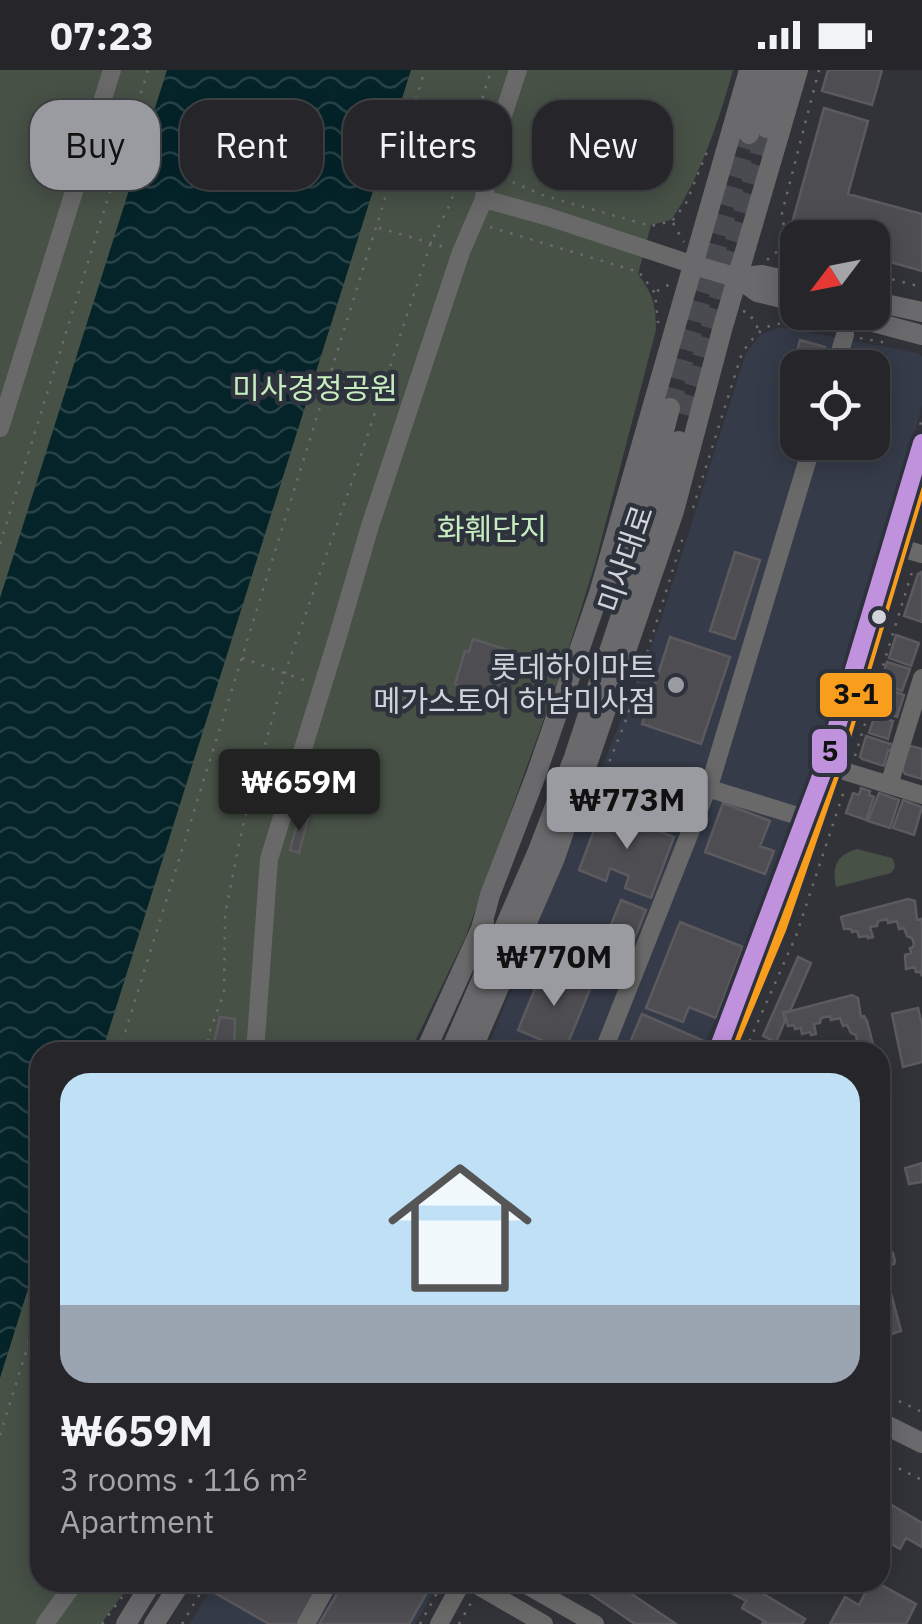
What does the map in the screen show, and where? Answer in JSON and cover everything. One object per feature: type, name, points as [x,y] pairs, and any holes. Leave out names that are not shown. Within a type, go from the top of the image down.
[{"type":"main road","name":"미사대로","points":[[454,1042],[537,853],[574,757],[675,455],[686,290],[749,70]]},
{"type":"main road","points":[[766,70],[757,134],[783,70]]},
{"type":"main road","name":"미사대로","points":[[430,1042],[480,932],[599,593],[676,414],[728,306],[798,70]]},
{"type":"main road","points":[[697,254],[758,292],[780,298]]},
{"type":"main road","points":[[738,278],[762,275],[780,279]]},
{"type":"main road","points":[[890,305],[922,312]]},
{"type":"main road","points":[[890,326],[922,335]]},
{"type":"main road","name":"미사대로","points":[[474,1042],[557,854],[674,511],[676,414]]},
{"type":"main road","points":[[890,1427],[922,1442]]},
{"type":"main road","points":[[158,1621],[176,1592]]},
{"type":"main road","points":[[123,1624],[139,1593]]},
{"type":"street","points":[[0,428],[112,70]]},
{"type":"street","points":[[255,1042],[269,860],[370,526],[461,252],[484,199],[488,158],[518,70]]},
{"type":"street","points":[[484,199],[697,254]]},
{"type":"street","points":[[841,350],[845,336]]},
{"type":"street","points":[[607,1042],[707,788],[808,460]]},
{"type":"street","points":[[731,1042],[780,928],[834,768],[900,548],[914,473]]},
{"type":"street","points":[[900,548],[922,554]]},
{"type":"street","points":[[889,785],[922,678]]},
{"type":"street","points":[[834,768],[922,795]]},
{"type":"street","points":[[707,788],[798,816]]},
{"type":"street","points":[[45,1624],[68,1592]]},
{"type":"street","points":[[306,1624],[324,1592]]},
{"type":"street","points":[[439,1624],[465,1592]]},
{"type":"street","points":[[484,1592],[544,1624]]},
{"type":"street","points":[[539,1592],[595,1624]]},
{"type":"path","points":[[0,544],[148,70]]},
{"type":"path","points":[[122,1042],[425,70]]},
{"type":"path","points":[[208,1042],[224,993],[225,914],[285,673],[430,242],[451,202],[490,70]]},
{"type":"path","points":[[783,220],[819,70]]},
{"type":"path","points":[[512,183],[651,226],[672,221],[686,203],[712,138]]},
{"type":"path","points":[[672,221],[684,242],[697,254]]},
{"type":"path","points":[[376,227],[450,248]]},
{"type":"path","points":[[495,228],[639,272],[655,292],[658,331]]},
{"type":"path","points":[[744,252],[767,257],[780,248]]},
{"type":"path","points":[[890,279],[922,287]]},
{"type":"path","points":[[655,292],[671,284],[686,290]]},
{"type":"path","points":[[703,476],[742,353],[759,330],[748,313],[728,306]]},
{"type":"path","points":[[914,473],[922,419]]},
{"type":"path","points":[[242,658],[311,682]]},
{"type":"path","points":[[708,1042],[750,946],[825,742]]},
{"type":"path","points":[[208,1036],[216,1036]]},
{"type":"path","points":[[0,1436],[30,1339]]},
{"type":"path","points":[[890,1397],[922,1412]]},
{"type":"path","points":[[890,1465],[922,1480]]},
{"type":"path","points":[[182,1624],[201,1592]]},
{"type":"path","points":[[420,1624],[438,1592]]},
{"type":"path","points":[[458,1624],[469,1592]]},
{"type":"path","points":[[102,1624],[139,1593]]},
{"type":"shaded area","points":[[780,327],[922,356],[922,406],[842,673],[798,807],[706,1042],[490,1042],[658,629],[746,353],[761,334]]},
{"type":"shaded area","points":[[209,1592],[435,1592],[415,1624],[189,1624]]},
{"type":"green space","name":"미사경정공원","points":[[0,70],[733,70],[691,187],[671,220],[651,225],[638,274],[653,300],[656,330],[595,564],[564,663],[466,936],[415,1042],[30,1042],[30,1592],[124,1592],[101,1624],[0,1624]]},
{"type":"green space","points":[[857,849],[892,858],[894,869],[836,887],[837,863]]},
{"type":"water","points":[[167,70],[411,70],[402,100],[343,100],[343,190],[373,190],[105,1042],[30,1042],[30,1283],[0,1378],[0,598],[129,190],[160,190],[158,100]]},
{"type":"building","points":[[828,70],[882,70],[872,105],[822,91]]},
{"type":"building","points":[[824,108],[868,121],[848,194],[922,214],[922,271],[890,262],[890,220],[793,220]]},
{"type":"building","points":[[800,340],[825,347],[824,350],[797,350]]},
{"type":"building","points":[[735,552],[760,560],[735,639],[710,631]]},
{"type":"building","points":[[922,572],[922,622],[904,616]]},
{"type":"building","points":[[896,635],[919,643],[911,666],[889,658]]},
{"type":"building","points":[[670,637],[730,657],[701,744],[642,724]]},
{"type":"building","points":[[473,639],[517,653],[504,699],[455,684]]},
{"type":"building","points":[[887,662],[910,669],[902,691],[880,683]]},
{"type":"building","points":[[879,686],[904,695],[897,717],[872,708]]},
{"type":"building","points":[[875,715],[893,721],[888,739],[869,733]]},
{"type":"building","points":[[866,736],[894,745],[892,751],[888,750],[884,766],[860,757]]},
{"type":"building","points":[[907,745],[922,749],[922,779],[905,774],[901,767]]},
{"type":"building","points":[[861,788],[874,797],[866,820],[846,813],[853,793],[859,795]]},
{"type":"building","points":[[879,793],[899,800],[890,828],[868,821]]},
{"type":"building","points":[[903,800],[922,807],[914,835],[893,828]]},
{"type":"building","points":[[723,803],[770,821],[760,846],[774,851],[765,874],[705,852]]},
{"type":"building","points":[[602,809],[674,837],[651,898],[625,888],[629,876],[610,868],[606,881],[579,870]]},
{"type":"building","points":[[299,816],[308,818],[299,853],[290,850]]},
{"type":"building","points":[[908,899],[915,901],[917,920],[921,919],[922,924],[922,976],[915,967],[906,969],[905,955],[911,953],[914,944],[904,928],[899,929],[897,921],[878,921],[877,926],[870,927],[873,937],[868,938],[844,929],[841,917]]},
{"type":"building","points":[[621,900],[646,910],[615,987],[590,977]]},
{"type":"building","points":[[680,922],[743,947],[716,1018],[689,1007],[683,1022],[646,1008]]},
{"type":"building","points":[[798,957],[811,963],[790,1011],[783,1012],[785,1021],[776,1042],[763,1036]]},
{"type":"building","points":[[544,967],[591,987],[568,1042],[546,1042],[518,1030]]},
{"type":"building","points":[[852,995],[858,998],[861,1017],[867,1021],[872,1042],[856,1042],[856,1035],[847,1025],[843,1026],[840,1018],[831,1020],[830,1016],[814,1024],[816,1034],[802,1034],[801,1028],[788,1026],[784,1013]]},
{"type":"building","points":[[918,1008],[922,1062],[903,1067],[892,1014]]},
{"type":"building","points":[[642,1014],[702,1040],[701,1042],[630,1042]]},
{"type":"building","points":[[220,1017],[235,1019],[234,1042],[214,1042]]},
{"type":"building","points":[[922,1163],[922,1182],[909,1184],[905,1168]]},
{"type":"building","points":[[890,1287],[901,1331],[890,1334]]},
{"type":"building","points":[[890,1504],[922,1523],[922,1547],[906,1538],[900,1549],[890,1543]]},
{"type":"building","points":[[890,1590],[916,1604],[906,1624],[830,1624],[845,1597],[859,1605],[866,1592]]},
{"type":"building","points":[[318,1592],[300,1624],[269,1624],[215,1593]]},
{"type":"building","points":[[338,1592],[427,1592],[409,1624],[319,1624]]},
{"type":"building","points":[[588,1592],[629,1592],[676,1624],[635,1624]]},
{"type":"building","points":[[730,1592],[760,1592],[805,1619],[802,1624],[762,1624],[764,1621],[742,1608],[746,1601]]},
{"type":"building","points":[[730,1592],[760,1592],[805,1619],[802,1624],[769,1624],[742,1608],[746,1601]]},
{"type":"tunnel","points":[[670,408],[749,134]]},
{"type":"tunnel","points":[[686,415],[765,135]]},
{"type":"transit line","name":"5","points":[[721,1042],[826,763],[922,443]]},
{"type":"transit line","name":"3-1","points":[[731,1042],[779,928],[834,768],[922,474]]},
{"type":"place","name":"롯데하이마트 메가스토어 하남미사점","points":[[676,685]]},
{"type":"park label","name":"화훼단지","points":[[492,530]]}]
